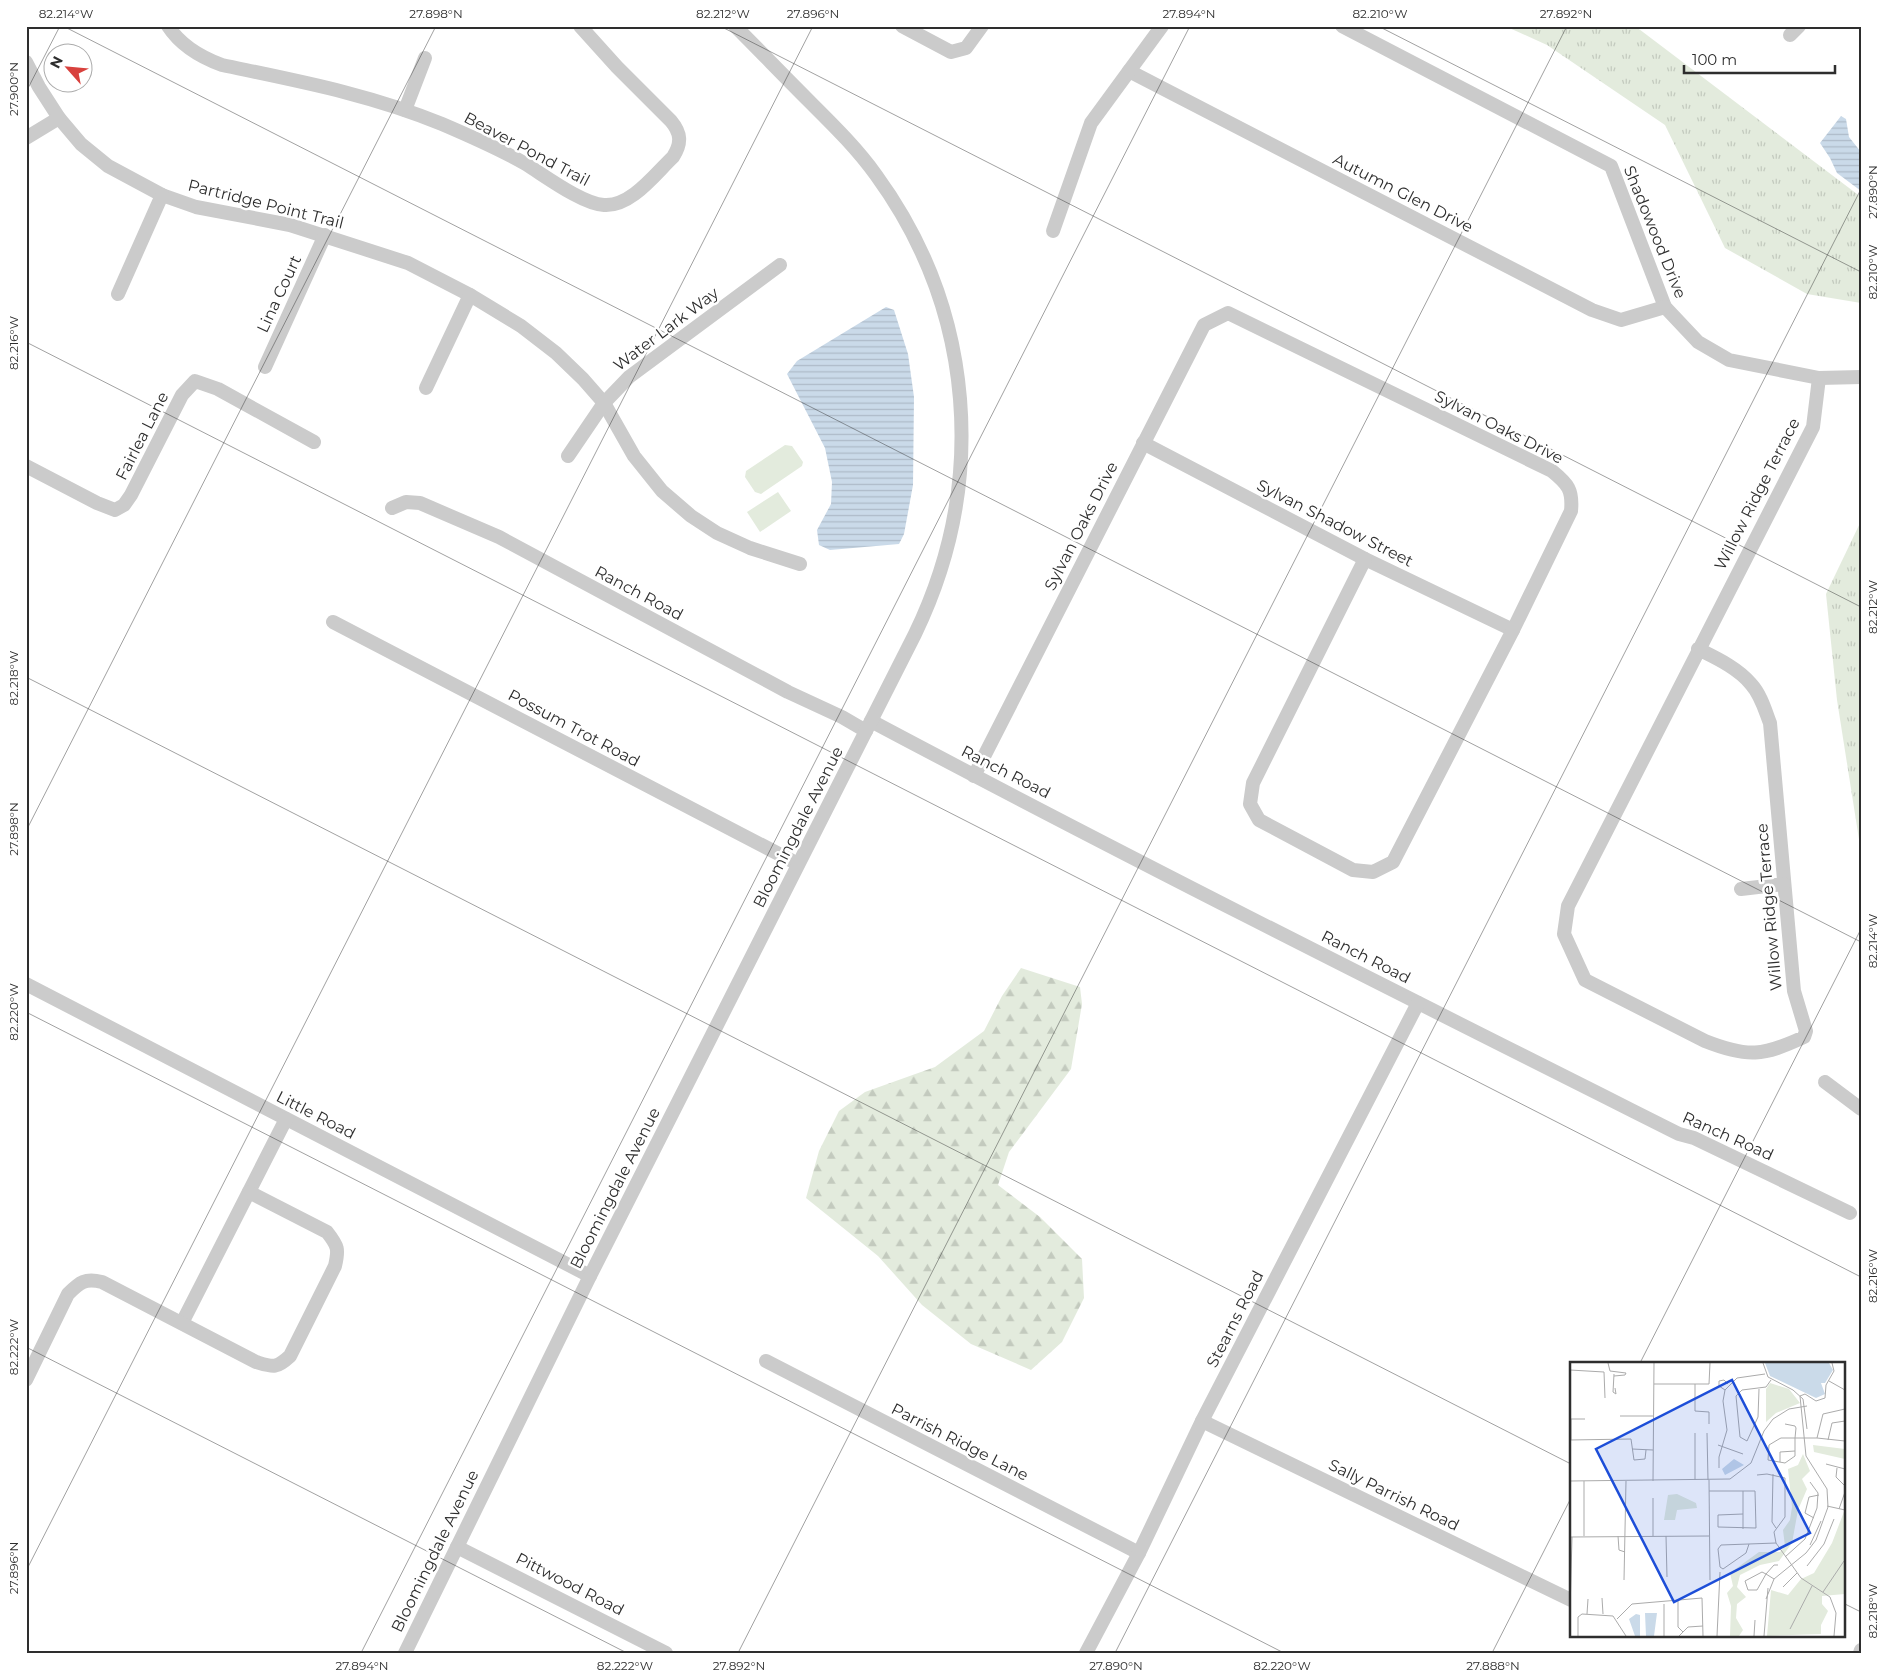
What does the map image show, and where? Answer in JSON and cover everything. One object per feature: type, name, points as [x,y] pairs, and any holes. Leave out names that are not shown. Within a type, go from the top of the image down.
[{"type":"street","name":"Beaver Pond Trail","points":[[168,26],[183,44],[195,53],[216,63],[316,84],[405,110],[501,151],[587,200],[604,205],[622,202],[630,198],[673,157],[678,150],[680,135],[672,121],[617,67],[580,26]]},
{"type":"street","name":"Bloomingdale Avenue","points":[[405,1653],[590,1276],[926,609],[941,571],[951,535],[959,484],[962,436],[959,392],[953,350],[945,316],[927,266],[910,229],[883,186],[849,142],[735,26]]},
{"type":"street","points":[[902,26],[951,52],[966,48],[982,26]]},
{"type":"street","points":[[1053,231],[1092,123],[1162,26]]},
{"type":"street","name":"Shadowood Drive","points":[[1342,26],[1611,166],[1665,307],[1698,342],[1729,360],[1819,378],[1861,378]]},
{"type":"street","points":[[405,110],[425,58]]},
{"type":"street","name":"Partridge Point Trail","points":[[26,62],[59,118],[81,144],[108,166],[162,196],[196,207],[290,225],[408,263],[470,295],[521,326],[556,353],[583,378],[604,403],[634,456],[662,492],[691,516],[717,533],[750,548],[800,564]]},
{"type":"street","name":"Autumn Glen Drive","points":[[1129,71],[1592,310],[1621,320],[1665,307]]},
{"type":"street","points":[[26,138],[59,118]]},
{"type":"street","points":[[118,294],[162,196]]},
{"type":"street","name":"Lina Court","points":[[265,367],[325,235]]},
{"type":"street","name":"Water Lark Way","points":[[568,456],[604,403],[629,377],[780,266]]},
{"type":"street","points":[[426,388],[470,295]]},
{"type":"street","name":"Sylvan Oaks Drive","points":[[974,776],[1204,325],[1228,313],[1552,471],[1566,482],[1572,499],[1571,511],[1513,630],[1393,862],[1373,872],[1353,870],[1259,820],[1250,804],[1253,783],[1365,559]]},
{"type":"street","name":"Willow Ridge Terrace","points":[[1698,649],[1729,665],[1751,683],[1761,700],[1770,723],[1794,991],[1806,1030],[1804,1037],[1777,1050],[1751,1054],[1724,1048],[1705,1041],[1585,980],[1564,934],[1568,906],[1698,649],[1813,427],[1819,378]]},
{"type":"street","name":"Fairlea Lane","points":[[26,466],[97,503],[115,510],[124,505],[131,495],[182,395],[194,381],[218,389],[314,442]]},
{"type":"street","name":"Sylvan Shadow Street","points":[[1143,443],[1365,559],[1513,630]]},
{"type":"street","name":"Ranch Road","points":[[392,508],[406,502],[420,503],[499,537],[788,692],[842,717],[868,726],[974,776],[1679,1134],[1694,1138],[1850,1213]]},
{"type":"street","name":"Possum Trot Road","points":[[333,622],[798,864]]},
{"type":"street","points":[[1741,889],[1784,884]]},
{"type":"street","name":"Little Road","points":[[26,984],[590,1276]]},
{"type":"street","name":"Stearns Road","points":[[1086,1653],[1139,1554],[1202,1421],[1418,1003]]},
{"type":"street","points":[[1825,1082],[1861,1109]]},
{"type":"street","points":[[182,1323],[286,1119]]},
{"type":"street","points":[[26,1380],[68,1294],[77,1284],[90,1279],[102,1282],[256,1362],[269,1366],[280,1365],[290,1356],[335,1266],[338,1253],[336,1243],[327,1232],[249,1192]]},
{"type":"street","name":"Parrish Ridge Lane","points":[[766,1361],[1139,1554]]},
{"type":"street","name":"Sally Parrish Road","points":[[1202,1421],[1570,1600]]},
{"type":"street","name":"Pittwood Road","points":[[458,1547],[666,1653]]},
{"type":"green space","points":[[1505,26],[1635,26],[1861,197],[1861,303],[1807,294],[1725,248],[1665,125],[1547,45]]},
{"type":"green space","points":[[785,445],[792,446],[803,462],[802,466],[761,494],[755,492],[745,477],[746,471]]},
{"type":"green space","points":[[778,492],[791,511],[760,532],[747,512]]},
{"type":"green space","points":[[1861,521],[1861,852],[1837,700],[1826,594]]},
{"type":"green space","points":[[1021,968],[1080,987],[1082,1004],[1071,1069],[1009,1152],[998,1185],[1040,1217],[1082,1259],[1084,1298],[1062,1342],[1031,1370],[971,1344],[922,1305],[878,1256],[806,1198],[819,1151],[839,1111],[865,1092],[935,1067],[984,1031],[1002,996]]},
{"type":"water","points":[[1841,116],[1846,119],[1849,137],[1861,152],[1861,191],[1837,173],[1820,143]]},
{"type":"water","points":[[886,307],[894,310],[908,354],[914,397],[913,485],[904,534],[899,544],[830,550],[819,545],[817,530],[831,504],[832,482],[825,448],[787,374],[797,361]]}]
